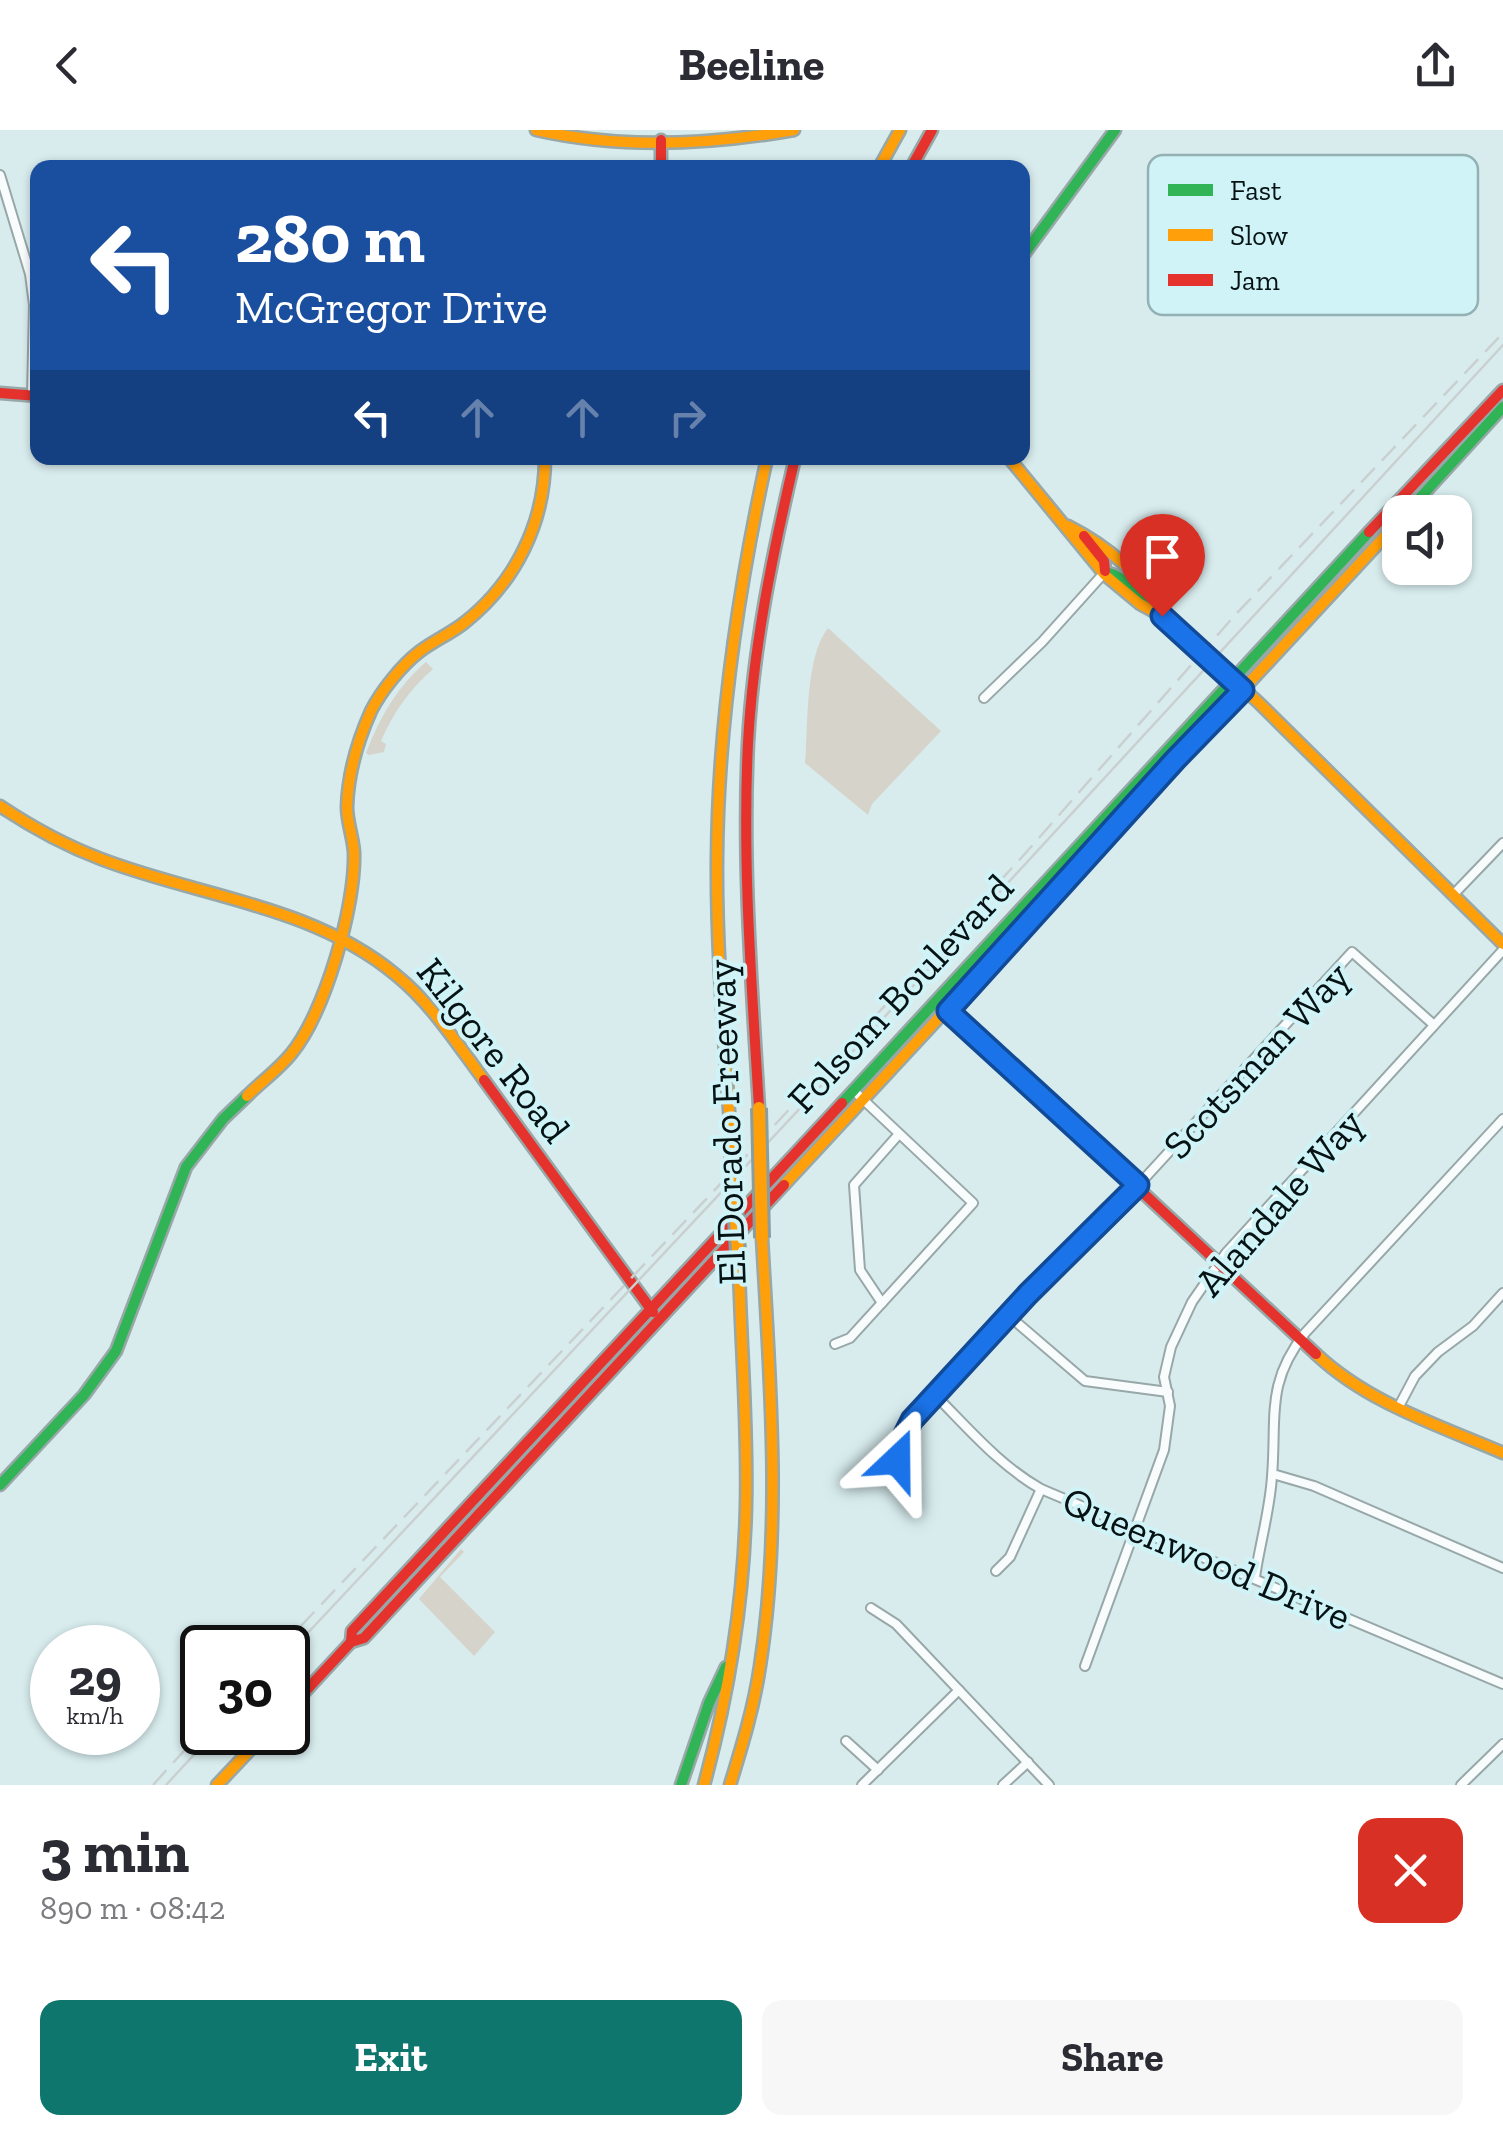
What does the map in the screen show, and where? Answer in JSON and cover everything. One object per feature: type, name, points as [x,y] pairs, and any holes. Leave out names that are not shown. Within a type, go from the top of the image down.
[{"type":"main road","points":[[536,130],[592,140],[756,137],[794,130]]},
{"type":"main road","points":[[883,160],[900,130]]},
{"type":"main road","points":[[915,160],[932,130]]},
{"type":"main road","points":[[1030,246],[1115,130]]},
{"type":"main road","points":[[661,140],[662,160]]},
{"type":"main road","name":"Folsom Boulevard","points":[[1422,495],[1496,414],[1503,390]]},
{"type":"main road","points":[[0,394],[30,395]]},
{"type":"main road","name":"Folsom Boulevard","points":[[310,1686],[351,1642],[364,1638],[460,1535],[460,1526],[858,1095],[1103,842],[1417,479],[1496,414]]},
{"type":"main road","points":[[0,1485],[84,1396],[116,1351],[186,1166],[223,1119],[292,1053],[317,1008],[343,938],[351,900],[354,852],[347,810],[348,784],[361,733],[376,701],[416,654],[464,623],[502,587],[535,530],[546,465]]},
{"type":"main road","name":"El Dorado Freeway","points":[[704,1785],[719,1735],[734,1651],[746,1506],[739,1268],[716,860],[731,642],[747,542],[765,465]]},
{"type":"main road","name":"El Dorado Freeway","points":[[730,1785],[760,1664],[772,1474],[746,838],[748,740],[774,548],[794,465]]},
{"type":"main road","points":[[1014,465],[1038,498],[1105,572],[1146,610],[1161,609]]},
{"type":"main road","points":[[1363,560],[1366,544],[1418,488],[1417,479]]},
{"type":"main road","points":[[1066,525],[1083,532],[1503,947]]},
{"type":"main road","points":[[1083,532],[1085,540],[1104,560],[1105,572]]},
{"type":"main road","name":"Folsom Boulevard","points":[[943,1006],[1126,796],[1382,539]]},
{"type":"main road","points":[[1103,842],[1102,833],[1123,808],[1126,796]]},
{"type":"main road","name":"Kilgore Road","points":[[0,806],[49,838],[92,856],[266,908],[343,938],[388,968],[437,1016],[655,1314]]},
{"type":"main road","points":[[943,1006],[1355,1388],[1503,1453]]},
{"type":"main road","name":"Folsom Boulevard","points":[[351,1642],[352,1630],[655,1314]]},
{"type":"main road","points":[[471,1518],[484,1500],[487,1486]]},
{"type":"main road","points":[[682,1785],[709,1702],[734,1651]]},
{"type":"main road","points":[[740,1785],[742,1745]]},
{"type":"main road","points":[[217,1785],[245,1755]]},
{"type":"street","points":[[0,174],[30,274]]},
{"type":"street","points":[[984,698],[1042,642],[1105,572]]},
{"type":"street","points":[[1453,895],[1503,843]]},
{"type":"street","name":"Alandale Way","points":[[1084,1666],[1164,1450],[1170,1406],[1164,1377],[1171,1347],[1192,1302],[1219,1262],[1503,947]]},
{"type":"street","name":"Scotsman Way","points":[[900,1468],[896,1454],[902,1436],[935,1396],[1008,1315],[1138,1185],[1352,952],[1434,1026]]},
{"type":"street","points":[[835,1344],[850,1338],[974,1203],[858,1095]]},
{"type":"street","points":[[1255,1577],[1272,1474],[1274,1390],[1284,1364],[1301,1338],[1503,1119]]},
{"type":"street","points":[[882,1303],[860,1270],[854,1185],[899,1134]]},
{"type":"street","points":[[1398,1408],[1414,1376],[1473,1326],[1503,1294]]},
{"type":"street","points":[[1008,1315],[1085,1382],[1168,1392]]},
{"type":"street","name":"Queenwood Drive","points":[[935,1396],[994,1456],[1041,1489],[1503,1684]]},
{"type":"street","points":[[1272,1474],[1314,1486],[1503,1568]]},
{"type":"street","points":[[996,1571],[1010,1556],[1041,1489]]},
{"type":"street","points":[[871,1608],[896,1624],[1050,1785]]},
{"type":"street","points":[[862,1785],[959,1690]]},
{"type":"street","points":[[846,1741],[878,1770]]},
{"type":"street","points":[[1461,1785],[1503,1744]]},
{"type":"street","points":[[1004,1785],[1028,1762]]},
{"type":"shaded area","points":[[828,628],[941,731],[872,804],[868,815],[805,763],[811,674]]},
{"type":"shaded area","points":[[426,662],[433,669],[391,721],[381,741],[386,744],[384,752],[369,755],[366,753],[371,740],[390,703]]},
{"type":"shaded area","points":[[461,1549],[464,1552],[440,1577],[495,1632],[474,1656],[419,1599]]},
{"type":"tram line","points":[[310,1631],[820,1087],[1503,345]]},
{"type":"tram line","points":[[166,1785],[194,1755]]},
{"type":"railway","points":[[302,1625],[711,1194],[1023,856],[1236,614],[1503,333]]},
{"type":"railway","points":[[153,1785],[180,1755]]},
{"type":"traffic: fast","points":[[1030,246],[1115,130]]},
{"type":"traffic: fast","points":[[1423,495],[1503,407]]},
{"type":"traffic: fast","points":[[842,1103],[1369,532]]},
{"type":"traffic: fast","points":[[1106,572],[1160,603]]},
{"type":"traffic: fast","points":[[1103,842],[1102,833],[1117,815]]},
{"type":"traffic: fast","points":[[0,1485],[84,1395],[116,1351],[186,1167],[223,1119],[247,1096]]},
{"type":"traffic: fast","points":[[681,1785],[709,1703],[726,1667]]},
{"type":"traffic: slow","points":[[536,130],[600,140],[665,143],[794,130]]},
{"type":"traffic: slow","points":[[883,160],[900,130]]},
{"type":"traffic: slow","points":[[247,1096],[286,1060],[304,1036],[336,958],[353,874],[347,807],[349,782],[371,711],[406,664],[464,623],[512,570],[540,506],[545,465]]},
{"type":"traffic: slow","points":[[731,1140],[718,928],[718,807],[731,657],[766,465]]},
{"type":"traffic: slow","points":[[1015,465],[1105,575],[1140,604],[1162,616],[1258,702],[1503,944]]},
{"type":"traffic: slow","points":[[1068,526],[1123,563],[1146,588],[1162,616]]},
{"type":"traffic: slow","points":[[784,1185],[1382,539]]},
{"type":"traffic: slow","points":[[0,806],[87,854],[292,918],[363,951],[421,999],[484,1080]]},
{"type":"traffic: slow","points":[[759,1108],[762,1238]]},
{"type":"traffic: slow","points":[[731,1140],[739,1268]]},
{"type":"traffic: slow","points":[[730,1785],[757,1681],[771,1560],[772,1452],[762,1238]]},
{"type":"traffic: slow","points":[[704,1785],[734,1646],[745,1541],[746,1446],[739,1268]]},
{"type":"traffic: slow","points":[[1316,1354],[1381,1399],[1503,1453]]},
{"type":"traffic: slow","points":[[217,1785],[245,1755]]},
{"type":"traffic: jam","points":[[915,160],[932,130]]},
{"type":"traffic: jam","points":[[661,140],[661,160]]},
{"type":"traffic: jam","points":[[1369,532],[1503,390]]},
{"type":"traffic: jam","points":[[0,393],[30,395]]},
{"type":"traffic: jam","points":[[759,1108],[747,880],[748,743],[765,600],[793,465]]},
{"type":"traffic: jam","points":[[1084,536],[1104,561],[1105,571]]},
{"type":"traffic: jam","points":[[945,1008],[1316,1354]]},
{"type":"traffic: jam","points":[[484,1080],[653,1312]]},
{"type":"traffic: jam","points":[[351,1642],[352,1631],[842,1103]]},
{"type":"traffic: jam","points":[[310,1686],[351,1642],[364,1638],[784,1185]]},
{"type":"route","points":[[897,1460],[902,1436],[912,1420],[1044,1277],[1138,1185],[948,1011],[1243,690],[1162,616]]}]
